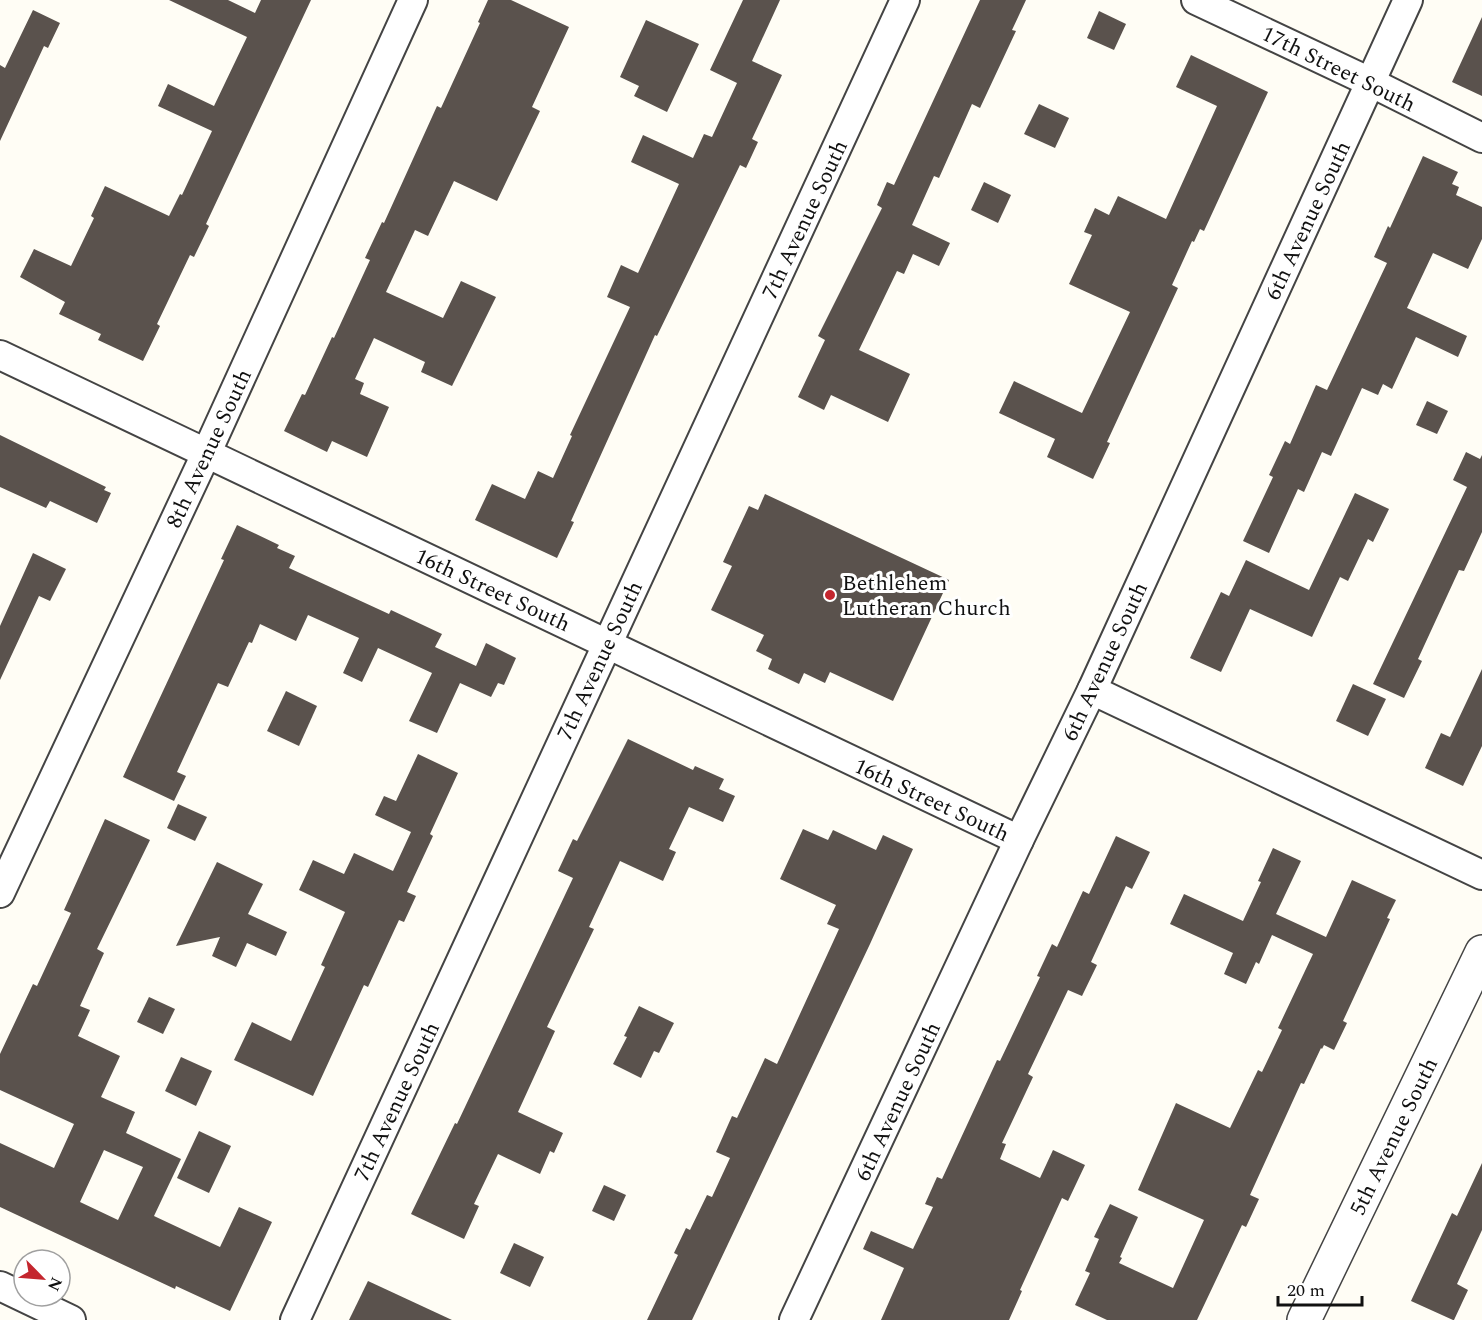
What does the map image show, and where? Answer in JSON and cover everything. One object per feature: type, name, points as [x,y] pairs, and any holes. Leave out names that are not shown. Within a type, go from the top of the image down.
[{"type":"street","name":"8th Avenue South","points":[[0,893],[206,454],[413,0]]},
{"type":"street","name":"7th Avenue South","points":[[295,1320],[905,0]]},
{"type":"street","name":"17th Street South","points":[[1196,0],[1482,138]]},
{"type":"street","name":"6th Avenue South","points":[[794,1320],[1019,840],[1092,690],[1408,0]]},
{"type":"street","name":"16th Street South","points":[[0,355],[1019,840]]},
{"type":"street","points":[[1092,690],[1482,874]]},
{"type":"street","name":"5th Avenue South","points":[[1304,1320],[1482,952]]},
{"type":"street","points":[[0,1286],[71,1320]]},
{"type":"building","points":[[169,0],[228,0],[255,13],[261,0],[311,0],[206,224],[209,226],[194,257],[190,255],[157,324],[160,326],[143,361],[98,340],[101,334],[59,314],[65,302],[20,277],[34,249],[71,266],[94,218],[91,216],[105,186],[169,216],[180,194],[182,195],[212,131],[158,106],[168,84],[214,106],[247,37]]},
{"type":"building","points":[[488,0],[511,0],[569,27],[532,107],[540,111],[497,201],[454,181],[428,236],[415,230],[386,292],[443,318],[461,281],[496,297],[452,386],[421,372],[425,362],[374,338],[355,379],[364,383],[360,394],[389,407],[367,457],[332,441],[327,452],[284,431],[302,394],[305,395],[332,337],[334,338],[370,260],[365,258],[382,222],[384,223],[437,106],[441,108],[480,23],[478,22]]},
{"type":"building","points":[[743,0],[780,0],[752,61],[782,75],[752,139],[758,142],[746,168],[740,165],[657,336],[655,335],[571,521],[574,522],[557,558],[475,520],[492,484],[525,499],[538,471],[553,478],[572,436],[570,435],[630,307],[607,297],[621,265],[638,273],[679,184],[631,162],[643,135],[693,158],[704,134],[712,137],[737,83],[710,70]]},
{"type":"building","points":[[980,0],[1026,0],[1012,30],[1016,31],[980,108],[972,104],[939,178],[934,176],[912,225],[950,243],[939,266],[913,254],[904,274],[897,271],[859,350],[910,374],[888,422],[831,395],[824,410],[798,397],[825,340],[818,336],[882,208],[877,205],[887,182],[894,185]]},
{"type":"building","points":[[33,10],[60,23],[48,48],[44,46],[0,141],[0,65],[5,68]]},
{"type":"building","points":[[1099,11],[1126,24],[1114,50],[1087,38]]},
{"type":"building","points":[[1482,17],[1482,96],[1452,82]]},
{"type":"building","points":[[646,20],[699,44],[667,112],[634,96],[639,86],[620,77]]},
{"type":"building","points":[[1191,55],[1268,92],[1204,231],[1200,229],[1194,242],[1192,241],[1172,285],[1178,288],[1107,442],[1110,443],[1093,479],[1047,457],[1055,439],[999,413],[1014,381],[1082,413],[1130,312],[1069,284],[1092,235],[1084,232],[1095,208],[1109,215],[1118,196],[1166,219],[1217,106],[1176,87]]},
{"type":"building","points":[[1039,104],[1069,118],[1055,148],[1024,134]]},
{"type":"building","points":[[1423,156],[1458,172],[1452,184],[1459,187],[1456,195],[1482,207],[1482,239],[1468,269],[1433,253],[1407,308],[1467,336],[1458,357],[1416,337],[1392,389],[1383,384],[1378,395],[1362,388],[1331,456],[1322,452],[1304,492],[1298,489],[1269,553],[1243,541],[1273,477],[1269,475],[1285,441],[1290,444],[1316,385],[1327,390],[1387,263],[1374,257]]},
{"type":"building","points":[[984,182],[1011,195],[998,223],[971,210]]},
{"type":"building","points":[[1427,401],[1448,411],[1437,434],[1416,425]]},
{"type":"building","points":[[0,435],[106,487],[104,490],[111,493],[97,523],[50,501],[46,508],[0,487]]},
{"type":"building","points":[[1466,452],[1480,459],[1482,455],[1482,532],[1464,571],[1459,570],[1418,659],[1422,661],[1404,698],[1373,684],[1467,487],[1453,480]]},
{"type":"building","points":[[1355,493],[1389,509],[1373,542],[1368,539],[1348,581],[1340,577],[1312,637],[1250,609],[1221,672],[1190,658],[1221,592],[1229,596],[1246,560],[1309,590]]},
{"type":"building","name":"Bethlehem Lutheran Church","points":[[765,494],[949,580],[893,701],[830,672],[825,683],[804,673],[799,684],[768,669],[772,659],[756,651],[764,635],[711,610],[732,566],[723,562],[749,506],[758,510]]},
{"type":"building","points":[[237,525],[279,545],[277,548],[295,556],[289,568],[389,614],[391,610],[442,634],[435,647],[476,666],[486,643],[516,658],[504,685],[498,683],[491,697],[460,683],[437,733],[409,721],[432,673],[378,648],[362,682],[343,673],[359,638],[308,615],[296,641],[260,624],[228,687],[218,683],[177,772],[186,776],[174,801],[123,777],[224,560],[221,559]]},
{"type":"building","points":[[33,553],[66,569],[50,601],[39,596],[0,680],[0,626]]},
{"type":"building","points":[[1482,669],[1482,746],[1463,786],[1425,768],[1441,733],[1450,737]]},
{"type":"building","points":[[1353,684],[1386,699],[1368,736],[1336,721]]},
{"type":"building","points":[[286,691],[317,706],[299,746],[267,731]]},
{"type":"building","points":[[628,739],[693,770],[695,766],[724,779],[719,789],[735,796],[723,822],[689,807],[669,849],[676,852],[663,881],[620,861],[589,927],[594,929],[547,1027],[555,1031],[518,1112],[563,1133],[554,1153],[550,1151],[540,1174],[498,1154],[474,1204],[479,1206],[464,1239],[411,1214],[455,1123],[457,1124],[573,878],[558,871],[573,839],[577,841]]},
{"type":"building","points":[[418,754],[458,773],[430,834],[433,836],[407,892],[416,896],[404,922],[399,920],[368,987],[364,985],[313,1096],[234,1060],[252,1022],[291,1041],[325,967],[321,965],[345,912],[299,890],[313,860],[344,874],[354,853],[393,871],[411,832],[375,815],[384,796],[396,801]]},
{"type":"building","points":[[178,804],[207,817],[195,841],[167,828]]},
{"type":"building","points":[[105,819],[150,840],[97,949],[104,953],[80,1006],[90,1010],[78,1036],[120,1056],[101,1097],[135,1112],[126,1133],[181,1159],[154,1216],[220,1247],[239,1207],[272,1222],[230,1311],[176,1286],[175,1289],[0,1207],[0,1143],[54,1168],[74,1124],[0,1090],[0,1054],[33,984],[37,986],[71,913],[64,910]],"holes":[[[104,1150],[143,1167],[118,1220],[80,1202]]]},
{"type":"building","points":[[803,829],[828,840],[833,830],[876,850],[883,835],[913,849],[692,1320],[647,1320],[678,1255],[674,1253],[686,1228],[690,1230],[707,1195],[712,1197],[730,1158],[716,1152],[732,1116],[737,1118],[765,1058],[777,1064],[839,929],[827,924],[836,905],[780,879]]},
{"type":"building","points":[[1116,836],[1150,852],[1132,889],[1126,886],[1091,962],[1097,965],[1082,996],[1068,990],[1028,1074],[1033,1077],[1002,1143],[1006,1144],[1000,1159],[1040,1178],[1053,1150],[1085,1165],[1068,1201],[1062,1198],[1020,1290],[1022,1291],[1009,1320],[881,1320],[904,1268],[863,1249],[871,1231],[913,1249],[933,1207],[925,1204],[937,1177],[942,1179],[997,1060],[1000,1061],[1040,977],[1037,976],[1052,944],[1057,947],[1083,891],[1089,894]]},
{"type":"building","points":[[1273,848],[1301,861],[1276,914],[1326,937],[1352,880],[1396,900],[1387,918],[1390,919],[1343,1021],[1347,1023],[1334,1050],[1324,1045],[1321,1048],[1304,1084],[1301,1083],[1250,1195],[1259,1199],[1246,1227],[1242,1225],[1197,1320],[1107,1320],[1075,1305],[1090,1273],[1085,1271],[1099,1239],[1094,1237],[1110,1204],[1138,1217],[1119,1263],[1173,1288],[1204,1220],[1138,1190],[1176,1103],[1230,1128],[1258,1070],[1262,1072],[1282,1030],[1278,1028],[1313,954],[1272,935],[1259,964],[1256,962],[1246,984],[1224,974],[1233,953],[1170,924],[1184,894],[1243,921],[1261,882],[1258,881]]},
{"type":"building","points":[[217,862],[263,884],[248,914],[287,932],[276,956],[247,943],[236,967],[212,956],[220,937],[176,946]]},
{"type":"building","points":[[149,997],[175,1009],[163,1034],[137,1022]]},
{"type":"building","points":[[639,1006],[674,1023],[659,1053],[654,1051],[641,1078],[613,1064]]},
{"type":"building","points":[[181,1057],[212,1071],[196,1106],[165,1091]]},
{"type":"building","points":[[199,1131],[231,1146],[209,1193],[177,1178]]},
{"type":"building","points":[[1482,1163],[1482,1230],[1457,1284],[1468,1290],[1453,1320],[1411,1301],[1452,1213],[1457,1216]]},
{"type":"building","points":[[604,1185],[626,1195],[614,1221],[592,1211]]},
{"type":"building","points":[[514,1243],[544,1257],[530,1287],[500,1273]]},
{"type":"building","points":[[368,1281],[452,1320],[349,1320]]},
{"type":"place","name":"Bethlehem Lutheran Church","points":[[830,595]]}]
